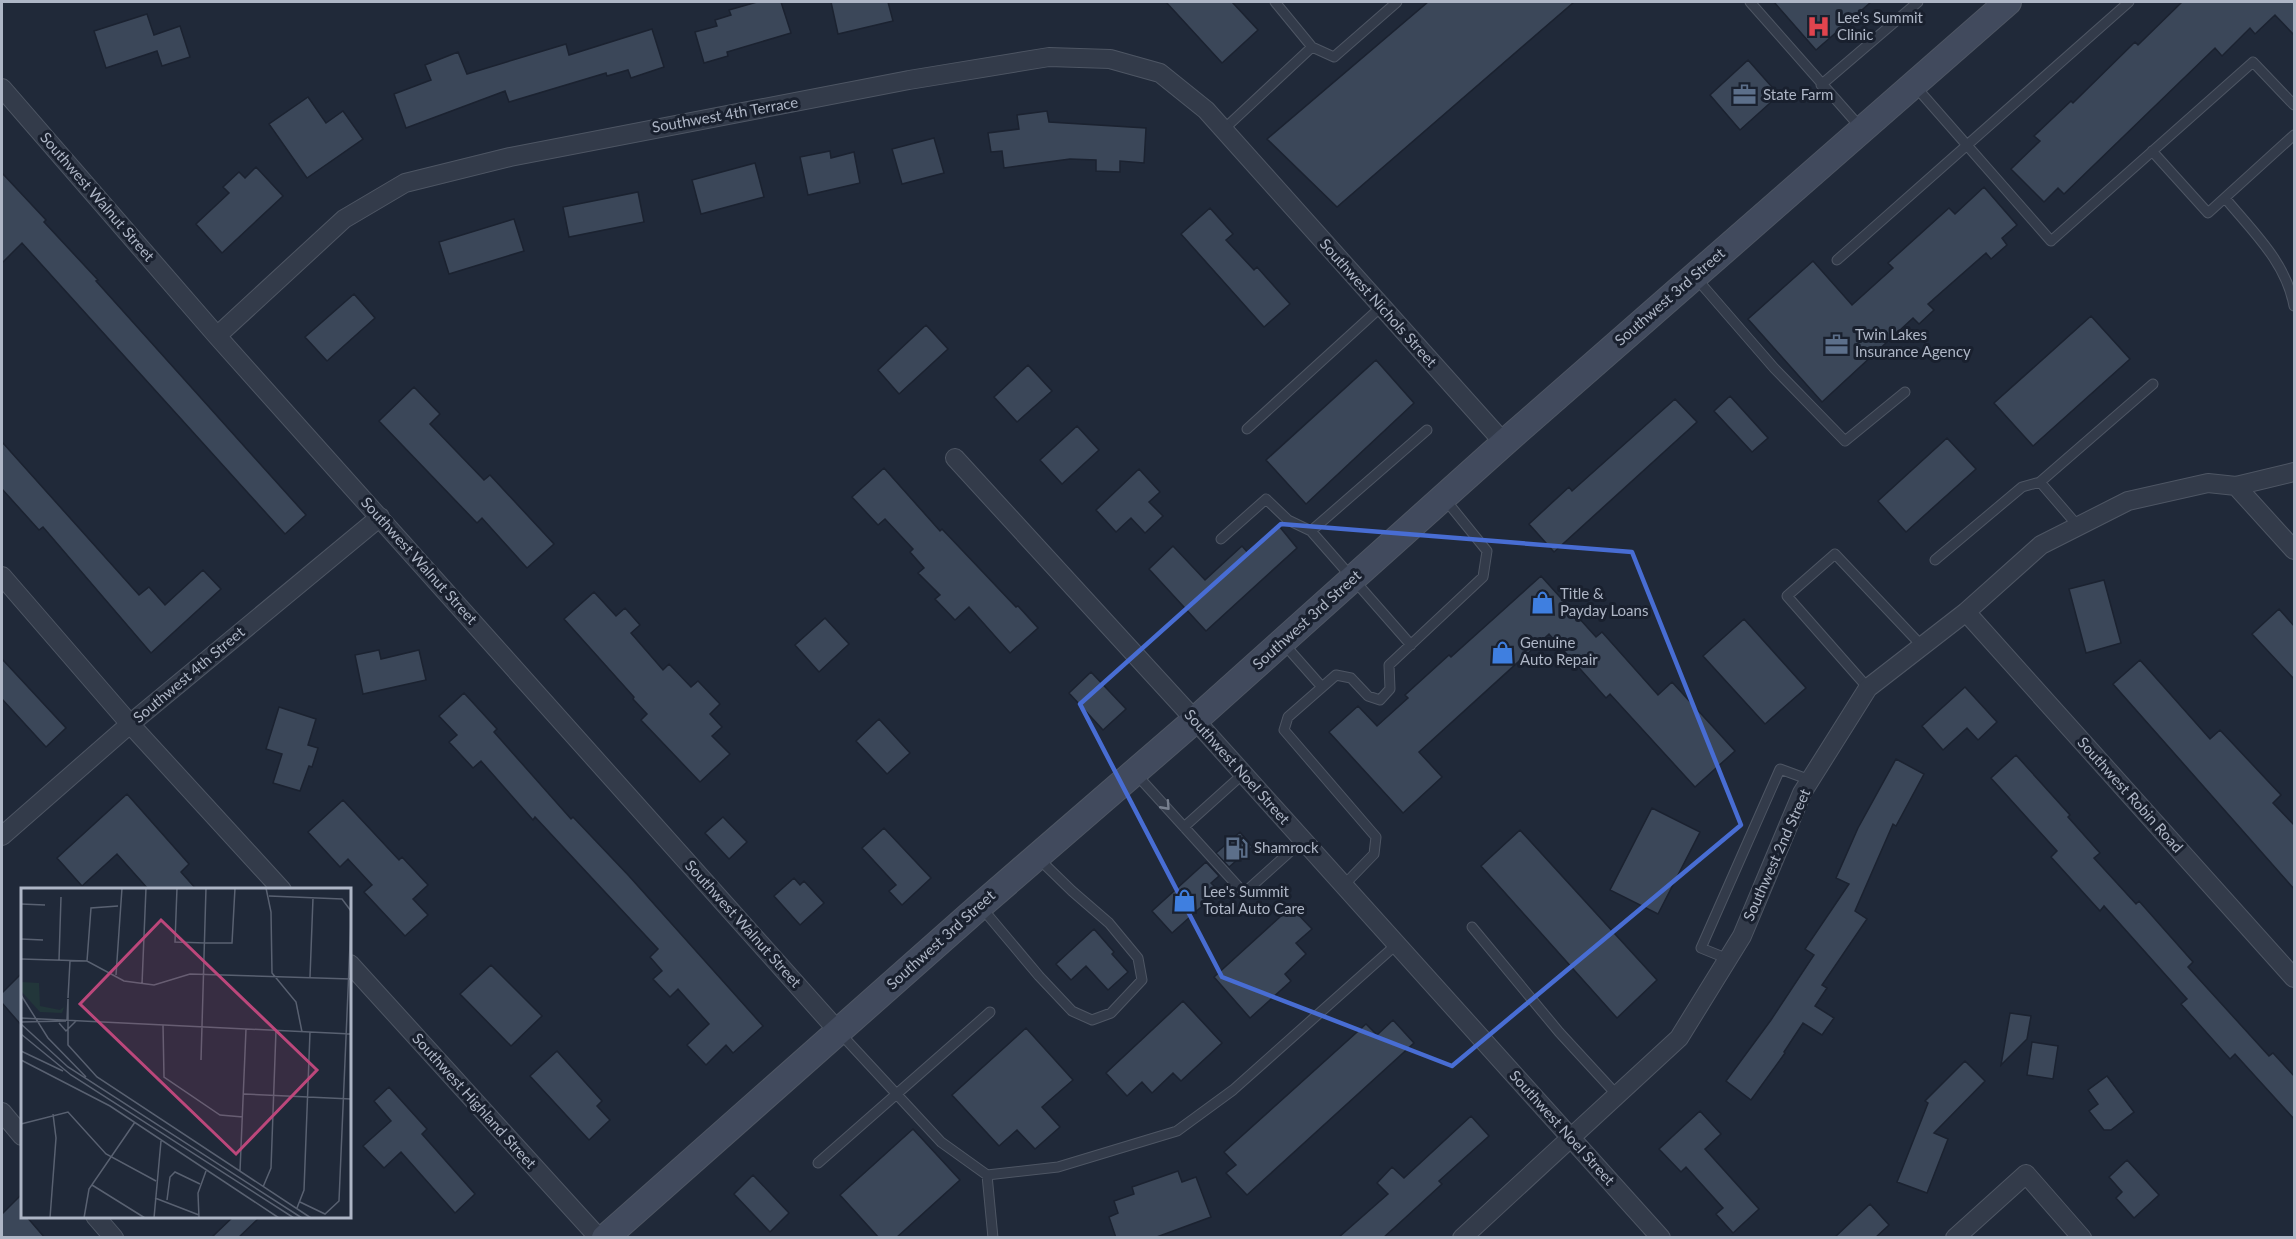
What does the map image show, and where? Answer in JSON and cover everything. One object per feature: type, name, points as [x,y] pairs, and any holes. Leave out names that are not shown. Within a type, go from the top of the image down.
[{"type":"main road","name":"Southwest 3rd Street","points":[[605,1238],[980,906],[1195,720],[1504,443],[2008,2]]},
{"type":"street","name":"Southwest 4th Terrace","points":[[217,336],[344,219],[405,183],[510,157],[909,80],[1049,57],[1110,59],[1160,73],[1206,110],[1251,162]]},
{"type":"street","name":"Southwest Walnut Street","points":[[2,88],[217,336],[839,1032]]},
{"type":"street","name":"Southwest Nichols Street","points":[[1251,162],[1504,443]]},
{"type":"street","name":"Southwest Noel Street","points":[[955,458],[1195,720],[1661,1238]]},
{"type":"street","name":"Southwest 2nd Street","points":[[1462,1238],[1679,1038],[1742,936],[1802,793],[1868,688],[1966,612],[2041,545],[2078,526],[2128,501],[2208,483],[2236,486],[2295,472]]},
{"type":"street","points":[[2236,486],[2295,550]]},
{"type":"street","name":"Southwest 4th Street","points":[[2,836],[130,724],[380,517]]},
{"type":"street","points":[[2,576],[130,724],[280,888]]},
{"type":"street","name":"Southwest Robin Road","points":[[1966,612],[2295,978]]},
{"type":"street","name":"Southwest Highland Street","points":[[351,965],[599,1238]]},
{"type":"street","points":[[2,1112],[21,1135]]},
{"type":"street","points":[[1954,1238],[2026,1174],[2082,1238]]},
{"type":"street","points":[[97,1218],[114,1238]]},
{"type":"lane","points":[[1275,2],[1312,47],[1334,57],[1396,2]]},
{"type":"lane","points":[[1750,2],[1862,129]]},
{"type":"lane","points":[[1821,85],[1918,2]]},
{"type":"lane","points":[[1837,260],[2129,2]]},
{"type":"lane","points":[[1223,129],[1312,47]]},
{"type":"lane","points":[[1914,84],[2051,241],[2253,62],[2295,105]]},
{"type":"lane","points":[[2152,151],[2208,213],[2295,135]]},
{"type":"lane","points":[[2225,198],[2278,261],[2292,291],[2295,306]]},
{"type":"lane","points":[[1694,276],[1774,368],[1845,441],[1905,392]]},
{"type":"lane","points":[[1247,429],[1381,307]]},
{"type":"lane","points":[[1935,560],[2022,487],[2040,482],[2153,384]]},
{"type":"lane","points":[[1311,531],[1427,430]]},
{"type":"lane","points":[[2040,482],[2078,526]]},
{"type":"lane","points":[[1344,885],[1374,854],[1376,837],[1284,730],[1288,717],[1336,675],[1351,678],[1368,696],[1380,700],[1390,689],[1389,665],[1483,577],[1486,551],[1444,497]]},
{"type":"lane","points":[[1221,539],[1266,499],[1288,520],[1311,531],[1411,645]]},
{"type":"lane","points":[[1868,688],[1787,596],[1835,554],[1922,646]]},
{"type":"lane","points":[[1282,642],[1322,687]]},
{"type":"lane","points":[[1728,958],[1701,948],[1780,770],[1810,780]]},
{"type":"lane","points":[[1135,772],[1244,893],[1303,840]]},
{"type":"lane","points":[[1184,827],[1243,774]]},
{"type":"lane","points":[[980,906],[1072,1011],[1092,1020],[1111,1013],[1142,980],[1138,958],[1109,923],[1037,857]]},
{"type":"lane","points":[[1472,927],[1559,1032],[1617,1095]]},
{"type":"lane","points":[[839,1032],[940,1142],[987,1174],[1058,1167],[1177,1131],[1233,1090],[1397,944]]},
{"type":"lane","points":[[818,1163],[990,1012]]},
{"type":"lane","points":[[987,1174],[993,1238]]},
{"type":"highlighted area","points":[[1281,524],[1632,552],[1741,825],[1452,1066],[1222,977],[1080,704]]},
{"type":"building","points":[[757,2],[781,2],[791,33],[727,52],[728,56],[704,63],[695,32],[717,26],[715,20],[731,15],[729,10]]},
{"type":"building","points":[[831,2],[888,2],[893,21],[838,34]]},
{"type":"building","points":[[1166,2],[1232,2],[1258,30],[1222,63]]},
{"type":"building","points":[[1428,2],[1574,2],[1337,207],[1267,139]]},
{"type":"building","name":"Lee's Summit Clinic","points":[[1774,2],[1871,2],[1816,50]]},
{"type":"building","points":[[2182,2],[2295,2],[2295,36],[2275,15],[2255,34],[2250,28],[2222,56],[2215,48],[2064,194],[2058,188],[2044,202],[2011,169],[2040,141],[2034,136],[2071,101],[2073,103],[2135,42],[2138,45]]},
{"type":"building","points":[[147,14],[154,35],[180,26],[190,57],[162,66],[157,51],[106,68],[94,31]]},
{"type":"building","points":[[652,29],[664,67],[631,78],[628,70],[607,76],[606,73],[509,102],[505,91],[406,128],[394,94],[431,80],[425,65],[458,52],[467,74],[566,44],[569,55]]},
{"type":"building","name":"State Farm","points":[[1748,60],[1779,95],[1740,130],[1710,95]]},
{"type":"building","points":[[308,97],[326,123],[343,111],[363,139],[307,178],[269,124]]},
{"type":"building","points":[[1047,111],[1049,122],[1146,128],[1144,163],[1120,161],[1120,172],[1096,171],[1096,160],[1070,159],[1004,168],[1002,151],[991,152],[988,133],[1019,129],[1017,115]]},
{"type":"building","points":[[934,138],[944,173],[902,184],[892,149]]},
{"type":"building","points":[[830,151],[831,158],[854,152],[860,183],[808,195],[800,157]]},
{"type":"building","points":[[755,163],[764,197],[701,214],[692,180]]},
{"type":"building","points":[[256,167],[283,196],[222,253],[196,224],[229,193],[223,187],[239,172],[245,178]]},
{"type":"building","points":[[2,173],[306,515],[285,534],[22,243],[2,263]]},
{"type":"building","points":[[1984,187],[2017,225],[2002,238],[2007,245],[1991,259],[1986,253],[1928,304],[1934,310],[1919,324],[1913,318],[1822,402],[1748,319],[1813,261],[1852,305],[1893,268],[1888,263],[1949,208],[1955,214]]},
{"type":"building","points":[[638,192],[644,222],[569,237],[563,207]]},
{"type":"building","points":[[1210,208],[1233,234],[1226,240],[1254,270],[1257,267],[1290,304],[1264,327],[1181,234]]},
{"type":"building","points":[[514,219],[524,251],[449,274],[439,242]]},
{"type":"building","points":[[354,294],[375,318],[327,361],[305,337]]},
{"type":"building","points":[[2091,316],[2130,359],[2033,446],[1994,403]]},
{"type":"building","points":[[926,325],[948,349],[899,394],[878,370]]},
{"type":"building","points":[[1376,360],[1414,403],[1306,504],[1266,460]]},
{"type":"building","points":[[1028,365],[1052,391],[1017,422],[994,397]]},
{"type":"building","points":[[414,387],[440,414],[430,424],[484,480],[490,475],[554,544],[527,568],[482,518],[477,523],[379,421]]},
{"type":"building","points":[[1730,396],[1768,438],[1752,452],[1714,411]]},
{"type":"building","points":[[1675,399],[1697,422],[1554,552],[1529,524],[1569,487],[1572,491]]},
{"type":"building","points":[[1077,426],[1099,450],[1062,484],[1040,460]]},
{"type":"building","points":[[1947,438],[1976,469],[1906,532],[1878,501]]},
{"type":"building","points":[[2,442],[139,595],[149,587],[165,605],[203,570],[221,589],[151,653],[43,527],[39,530],[2,489]]},
{"type":"building","points":[[884,468],[940,531],[942,529],[1038,628],[1010,653],[969,607],[955,620],[935,599],[940,595],[918,573],[924,568],[910,552],[913,549],[885,519],[878,525],[852,497]]},
{"type":"building","points":[[1139,469],[1160,492],[1149,502],[1163,516],[1145,533],[1131,518],[1116,532],[1096,510]]},
{"type":"building","points":[[1279,526],[1297,548],[1206,631],[1149,569],[1173,546],[1205,580],[1242,546],[1248,553]]},
{"type":"building","points":[[1541,576],[1596,637],[1602,632],[1658,695],[1672,682],[1735,751],[1695,787],[1610,694],[1606,698],[1549,634],[1419,752],[1442,777],[1403,813],[1329,732],[1358,706],[1377,726],[1408,698],[1405,695]]},
{"type":"building","points":[[2104,580],[2121,643],[2086,653],[2069,589]]},
{"type":"building","points":[[594,592],[616,616],[625,608],[640,625],[631,633],[663,670],[669,664],[691,687],[698,681],[720,704],[710,714],[722,727],[712,736],[730,754],[700,782],[641,720],[647,714],[564,619]]},
{"type":"building","points":[[2279,609],[2295,627],[2295,680],[2252,634]]},
{"type":"building","points":[[825,618],[849,644],[819,672],[795,645]]},
{"type":"building","points":[[1744,619],[1806,688],[1765,724],[1703,656]]},
{"type":"building","points":[[379,650],[381,659],[419,650],[426,680],[363,694],[355,655]]},
{"type":"building","points":[[2,659],[66,728],[46,747],[2,699]]},
{"type":"building","points":[[2140,660],[2210,739],[2220,730],[2281,795],[2273,803],[2295,826],[2295,890],[2113,684]]},
{"type":"building","points":[[1091,672],[1126,709],[1103,730],[1069,693]]},
{"type":"building","points":[[1965,687],[1997,722],[1978,740],[1967,728],[1943,750],[1922,726]]},
{"type":"building","points":[[464,693],[497,729],[494,732],[571,819],[573,817],[629,876],[763,1026],[733,1053],[726,1045],[706,1065],[687,1045],[709,1024],[678,989],[670,997],[653,979],[662,971],[650,957],[658,949],[535,817],[533,820],[481,761],[473,768],[449,742],[457,735],[439,716]]},
{"type":"building","points":[[279,707],[316,719],[308,745],[318,748],[312,767],[309,766],[300,791],[273,783],[282,754],[266,749]]},
{"type":"building","points":[[879,719],[910,753],[887,774],[856,741]]},
{"type":"building","points":[[2016,755],[2070,815],[2068,817],[2100,853],[2094,858],[2136,904],[2139,901],[2193,962],[2188,967],[2269,1056],[2273,1053],[2295,1077],[2295,1120],[2235,1054],[2230,1059],[2181,1004],[2187,999],[2104,906],[2100,911],[2051,857],[2057,851],[1991,778]]},
{"type":"building","points":[[1896,759],[1924,774],[1896,826],[1893,824],[1855,911],[1867,919],[1822,985],[1827,988],[1815,1006],[1834,1018],[1822,1035],[1803,1023],[1785,1053],[1751,1100],[1726,1081],[1771,1020],[1814,955],[1805,949],[1849,884],[1836,878],[1858,828]]},
{"type":"building","points":[[127,794],[189,864],[181,872],[195,888],[147,888],[117,854],[82,886],[57,858]]},
{"type":"building","points":[[343,800],[399,860],[402,857],[428,885],[413,899],[428,915],[405,936],[364,892],[372,885],[348,859],[340,867],[308,832]]},
{"type":"building","points":[[1652,808],[1700,832],[1658,914],[1610,890]]},
{"type":"building","points":[[723,817],[747,842],[729,859],[705,833]]},
{"type":"building","points":[[884,828],[931,878],[902,905],[889,891],[896,885],[862,848]]},
{"type":"building","points":[[1520,830],[1657,980],[1617,1018],[1481,866]]},
{"type":"building","name":"Shamrock","points":[[1240,832],[1252,847],[1229,867],[1216,853]]},
{"type":"building","name":"Lee's Summit Total Auto Care","points":[[1206,862],[1219,876],[1211,883],[1219,891],[1172,933],[1152,911]]},
{"type":"building","points":[[794,878],[800,885],[804,881],[824,903],[800,925],[774,896]]},
{"type":"building","points":[[1291,907],[1312,929],[1296,943],[1306,954],[1285,974],[1291,981],[1250,1018],[1214,977]]},
{"type":"building","points":[[1094,929],[1128,972],[1108,990],[1086,966],[1071,980],[1056,964]]},
{"type":"building","points":[[491,965],[542,1016],[511,1046],[460,994]]},
{"type":"building","points":[[21,974],[21,1025],[2,1003],[2,993]]},
{"type":"building","points":[[1183,1001],[1222,1043],[1181,1081],[1173,1073],[1152,1093],[1142,1082],[1127,1096],[1106,1073]]},
{"type":"building","points":[[2010,1013],[2031,1016],[2027,1039],[2001,1065]]},
{"type":"building","points":[[1393,1020],[1414,1043],[1247,1195],[1226,1173],[1236,1165],[1224,1152],[1366,1024],[1377,1035]]},
{"type":"building","points":[[1026,1028],[1073,1080],[1042,1107],[1060,1127],[1035,1149],[1017,1130],[999,1146],[952,1095]]},
{"type":"building","points":[[2032,1042],[2058,1046],[2053,1079],[2027,1075]]},
{"type":"building","points":[[557,1051],[602,1101],[597,1106],[610,1120],[589,1140],[530,1076]]},
{"type":"building","points":[[1965,1061],[1985,1081],[1934,1133],[1948,1139],[1927,1193],[1897,1182],[1928,1103],[1925,1101]]},
{"type":"building","points":[[2107,1076],[2134,1112],[2111,1130],[2104,1130],[2089,1111],[2098,1104],[2088,1090]]},
{"type":"building","points":[[389,1087],[427,1129],[422,1134],[475,1194],[455,1213],[401,1152],[384,1168],[363,1146],[391,1121],[374,1101]]},
{"type":"building","points":[[1700,1111],[1721,1134],[1705,1149],[1759,1209],[1733,1233],[1716,1214],[1723,1208],[1686,1167],[1681,1172],[1659,1149]]},
{"type":"building","points":[[1471,1116],[1489,1136],[1439,1181],[1442,1184],[1405,1218],[1383,1238],[1338,1238],[1388,1194],[1377,1183],[1392,1167],[1404,1178]]},
{"type":"building","points":[[913,1129],[960,1180],[896,1238],[879,1238],[840,1195]]},
{"type":"building","points":[[2127,1160],[2159,1195],[2134,1218],[2116,1198],[2122,1192],[2109,1177]]},
{"type":"building","points":[[1178,1171],[1182,1182],[1196,1177],[1211,1217],[1154,1238],[1116,1238],[1109,1217],[1118,1213],[1114,1201],[1134,1194],[1132,1187]]},
{"type":"building","points":[[753,1175],[789,1213],[770,1232],[734,1194]]},
{"type":"building","points":[[21,1195],[21,1218],[28,1218],[45,1238],[2,1238],[2,1214]]},
{"type":"building","points":[[1870,1204],[1889,1225],[1875,1238],[1834,1238]]},
{"type":"building","points":[[232,1218],[259,1218],[238,1238],[211,1238]]},
{"type":"place","name":"Lee's Summit Clinic","points":[[1819,27]]},
{"type":"place","name":"State Farm","points":[[1745,95]]},
{"type":"place","name":"Twin Lakes Insurance Agency","points":[[1837,344]]},
{"type":"place","name":"Title & Payday Loans","points":[[1542,603]]},
{"type":"place","name":"Genuine Auto Repair","points":[[1502,652]]},
{"type":"place","name":"Shamrock","points":[[1236,848]]},
{"type":"place","name":"Lee's Summit Total Auto Care","points":[[1185,901]]}]
